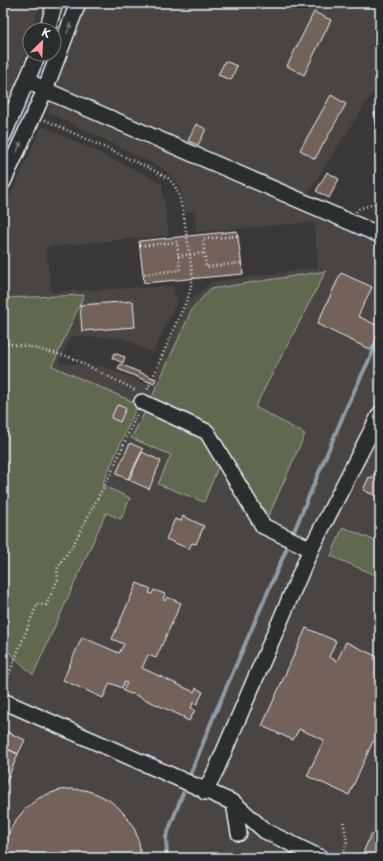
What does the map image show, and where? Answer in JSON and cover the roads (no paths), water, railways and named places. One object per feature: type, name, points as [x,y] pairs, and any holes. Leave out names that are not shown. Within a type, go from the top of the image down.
[{"type":"street","points":[[49,22],[55,3]]},
{"type":"street","points":[[3,182],[45,90],[78,3]]},
{"type":"street","points":[[3,136],[34,62]]},
{"type":"street","points":[[26,80],[45,90],[380,235]]},
{"type":"street","points":[[143,398],[207,432],[263,526],[311,549]]},
{"type":"street","points":[[205,792],[216,770],[311,549],[380,414]]},
{"type":"street","points":[[3,701],[205,792],[234,803],[265,830],[321,858]]},
{"type":"street","points":[[234,803],[239,833]]},
{"type":"waterway","points":[[292,536],[348,404],[380,337]]},
{"type":"waterway","points":[[191,773],[213,718],[289,543]]},
{"type":"waterway","points":[[167,858],[166,837],[183,793]]}]
